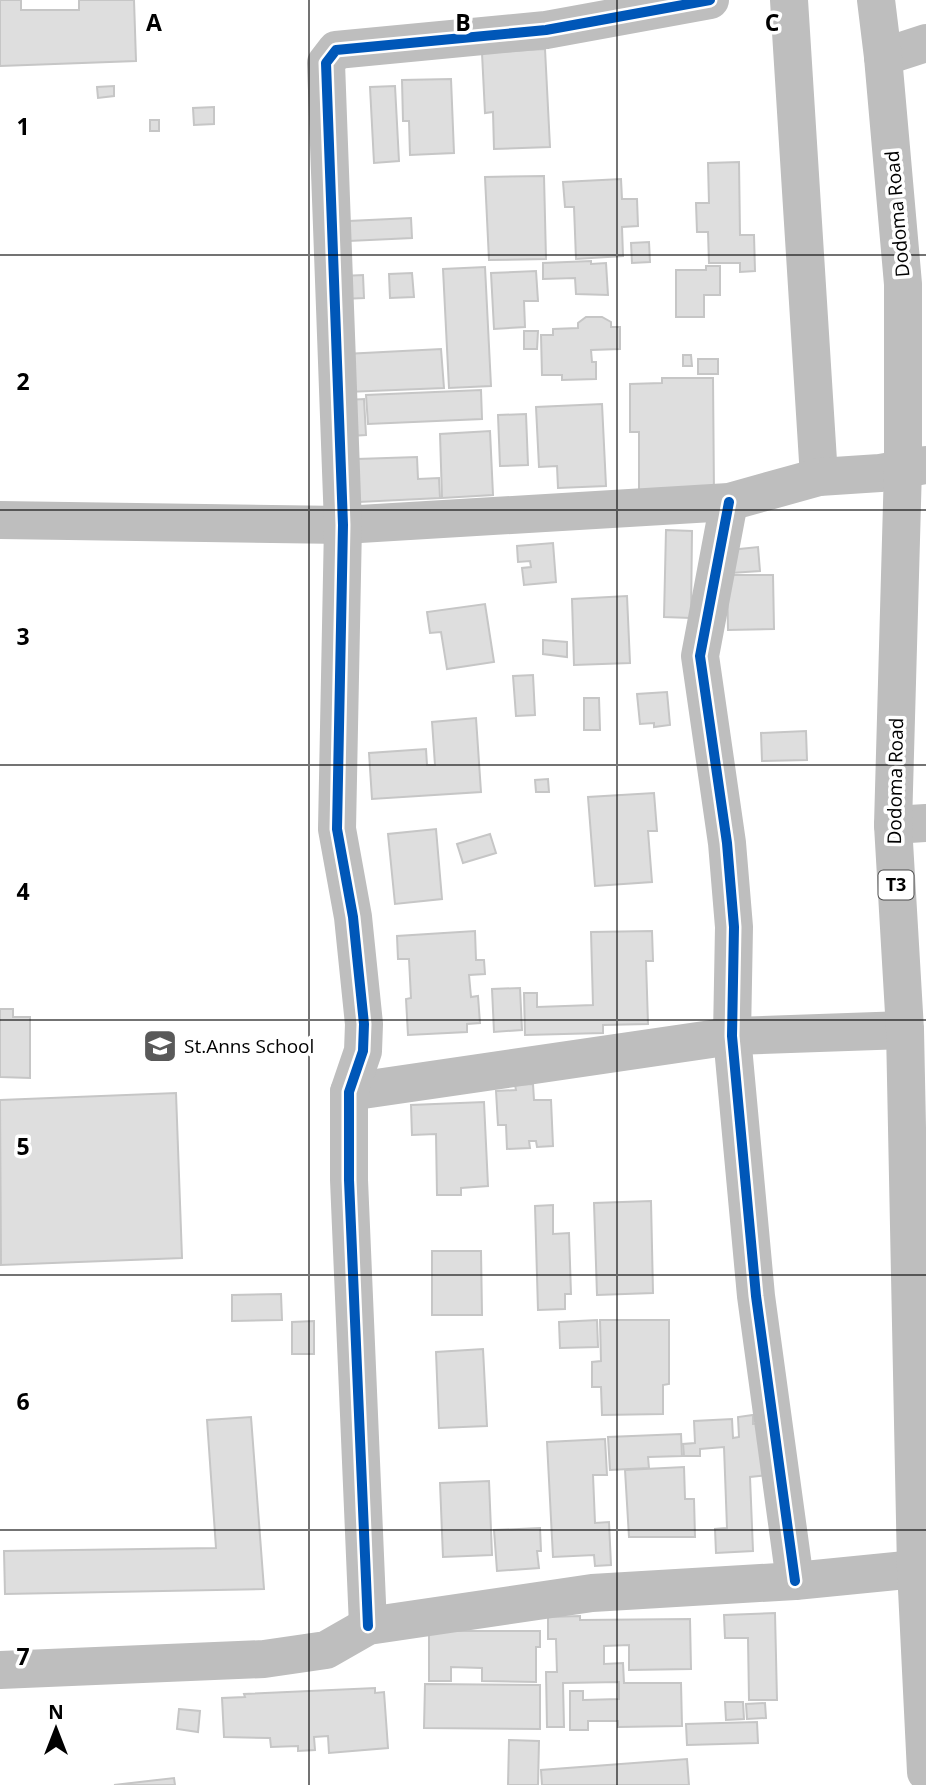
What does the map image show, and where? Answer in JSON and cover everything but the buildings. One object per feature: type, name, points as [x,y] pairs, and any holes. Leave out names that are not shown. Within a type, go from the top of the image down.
[{"type":"main road","points":[[368,1626],[350,1206],[349,1092],[363,1051],[365,1024],[353,917],[337,829],[343,525],[326,63],[336,50],[546,30],[710,0]]},
{"type":"main road","points":[[789,0],[819,477]]},
{"type":"main road","name":"Dodoma Road","points":[[876,0],[884,57],[903,284],[914,467],[905,1030],[916,1569],[926,1772]]},
{"type":"main road","points":[[884,57],[926,43]]},
{"type":"main road","points":[[0,520],[343,525],[729,502],[819,477],[914,467]]},
{"type":"main road","points":[[729,502],[700,656],[727,843],[734,927],[732,1036],[756,1296],[795,1581]]},
{"type":"main road","points":[[349,1092],[732,1036],[905,1030]]},
{"type":"main road","points":[[0,1670],[264,1659],[326,1650],[368,1626],[592,1593],[795,1581],[916,1569]]},
{"type":"cycle path","points":[[368,1626],[349,1180],[349,1092],[363,1051],[364,1024],[353,917],[337,829],[343,525],[326,63],[336,50],[546,30],[710,0]]},
{"type":"cycle path","points":[[729,502],[700,656],[727,843],[734,927],[732,1036],[756,1296],[795,1581]]},
{"type":"place","name":"St.Anns School","points":[[160,1046]]}]
